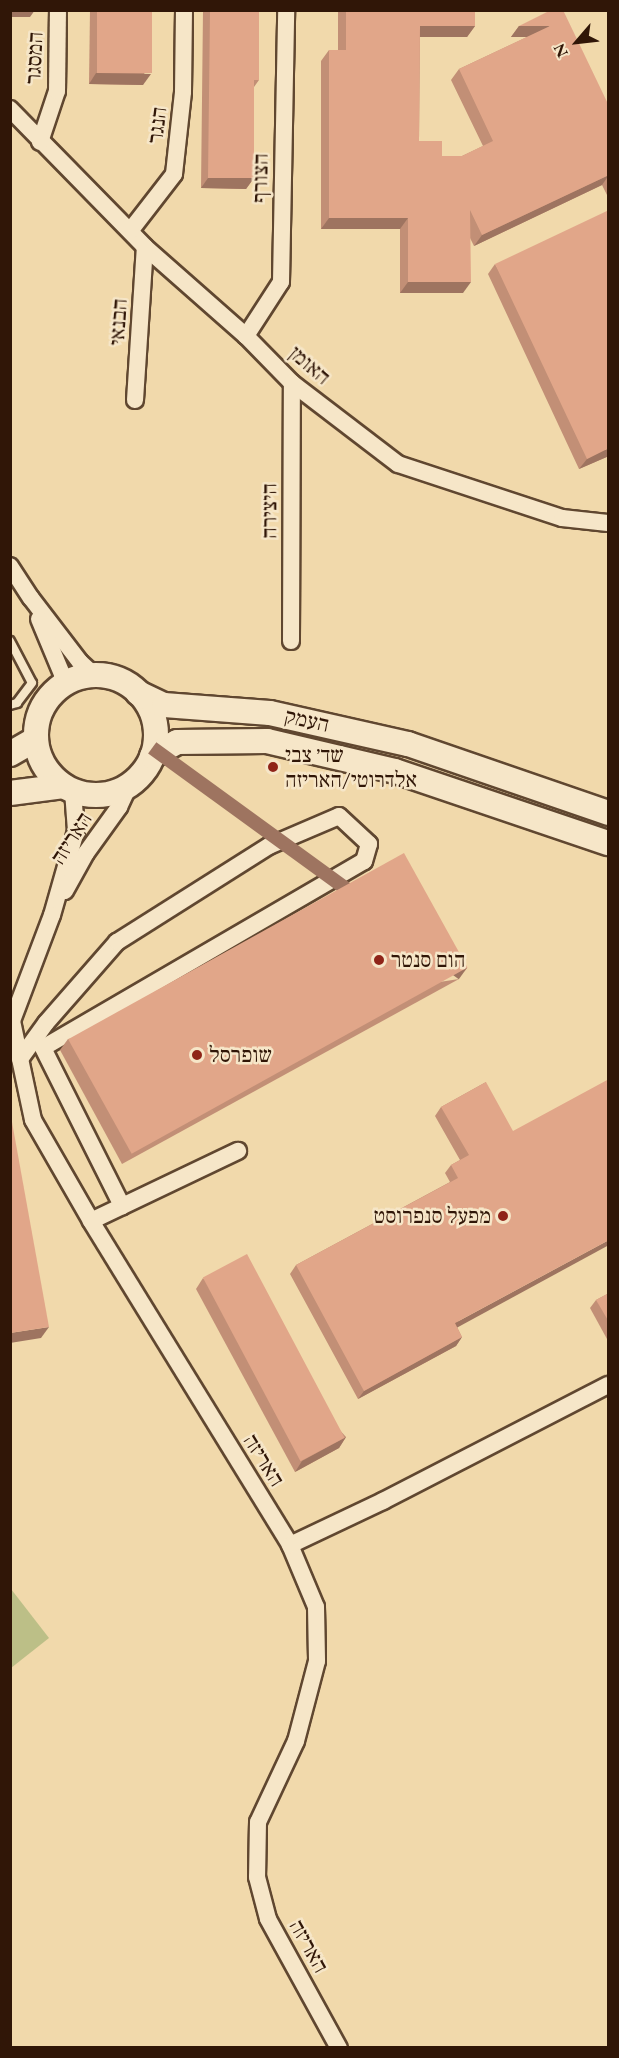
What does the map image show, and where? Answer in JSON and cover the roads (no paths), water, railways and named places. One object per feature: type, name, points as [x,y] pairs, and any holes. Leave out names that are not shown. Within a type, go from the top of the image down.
[{"type":"main road","points":[[10,793],[68,789],[101,795],[129,786],[143,773],[152,756],[156,727],[150,708],[138,693],[110,677],[94,675],[63,684],[42,708],[37,723],[36,739],[44,766],[68,789]]},
{"type":"main road","name":"העמק","points":[[138,693],[164,705],[270,713],[408,744],[609,813]]},
{"type":"main road","points":[[10,754],[36,739]]},
{"type":"main road","name":"העמק","points":[[152,756],[177,742],[267,741],[396,771],[609,843]]},
{"type":"street","name":"המסגר","points":[[40,142],[57,91],[58,10]]},
{"type":"street","name":"הנגר","points":[[130,231],[174,174],[183,92],[184,10]]},
{"type":"street","name":"הצורף","points":[[246,336],[281,282],[286,10]]},
{"type":"street","points":[[10,109],[40,142]]},
{"type":"street","points":[[10,123],[40,142]]},
{"type":"street","name":"האומן","points":[[40,142],[145,247],[246,336],[292,382],[398,464],[561,519],[609,523]]},
{"type":"street","name":"הבנאי","points":[[135,400],[145,247]]},
{"type":"street","name":"היצירה","points":[[291,641],[292,382]]},
{"type":"street","points":[[10,566],[31,598],[80,662],[94,675]]},
{"type":"street","points":[[31,598],[62,674],[63,684]]},
{"type":"street","name":"האריזה","points":[[52,915],[86,853],[119,807],[129,786]]},
{"type":"street","name":"האריזה","points":[[68,789],[76,831],[52,915],[12,1021],[33,1120],[91,1221],[290,1545],[316,1607],[317,1661],[296,1742],[258,1822],[257,1877],[268,1919],[339,2048]]},
{"type":"street","points":[[339,816],[369,844],[364,861],[43,1048],[20,1059],[46,1023],[117,942],[268,846],[339,816]]},
{"type":"street","points":[[43,1048],[122,1206]]},
{"type":"street","points":[[91,1221],[238,1151]]},
{"type":"street","points":[[290,1545],[382,1501],[609,1385]]},
{"type":"lane","points":[[10,641],[32,683],[17,703],[10,705]]},
{"type":"place","name":"שד׳ צבי אלדרוטי/האריזה","points":[[273,767]]},
{"type":"place","name":"הום סנטר","points":[[379,960]]},
{"type":"place","name":"שופרסל","points":[[197,1055]]},
{"type":"place","name":"מפעל סנפרוסט","points":[[503,1216]]}]
